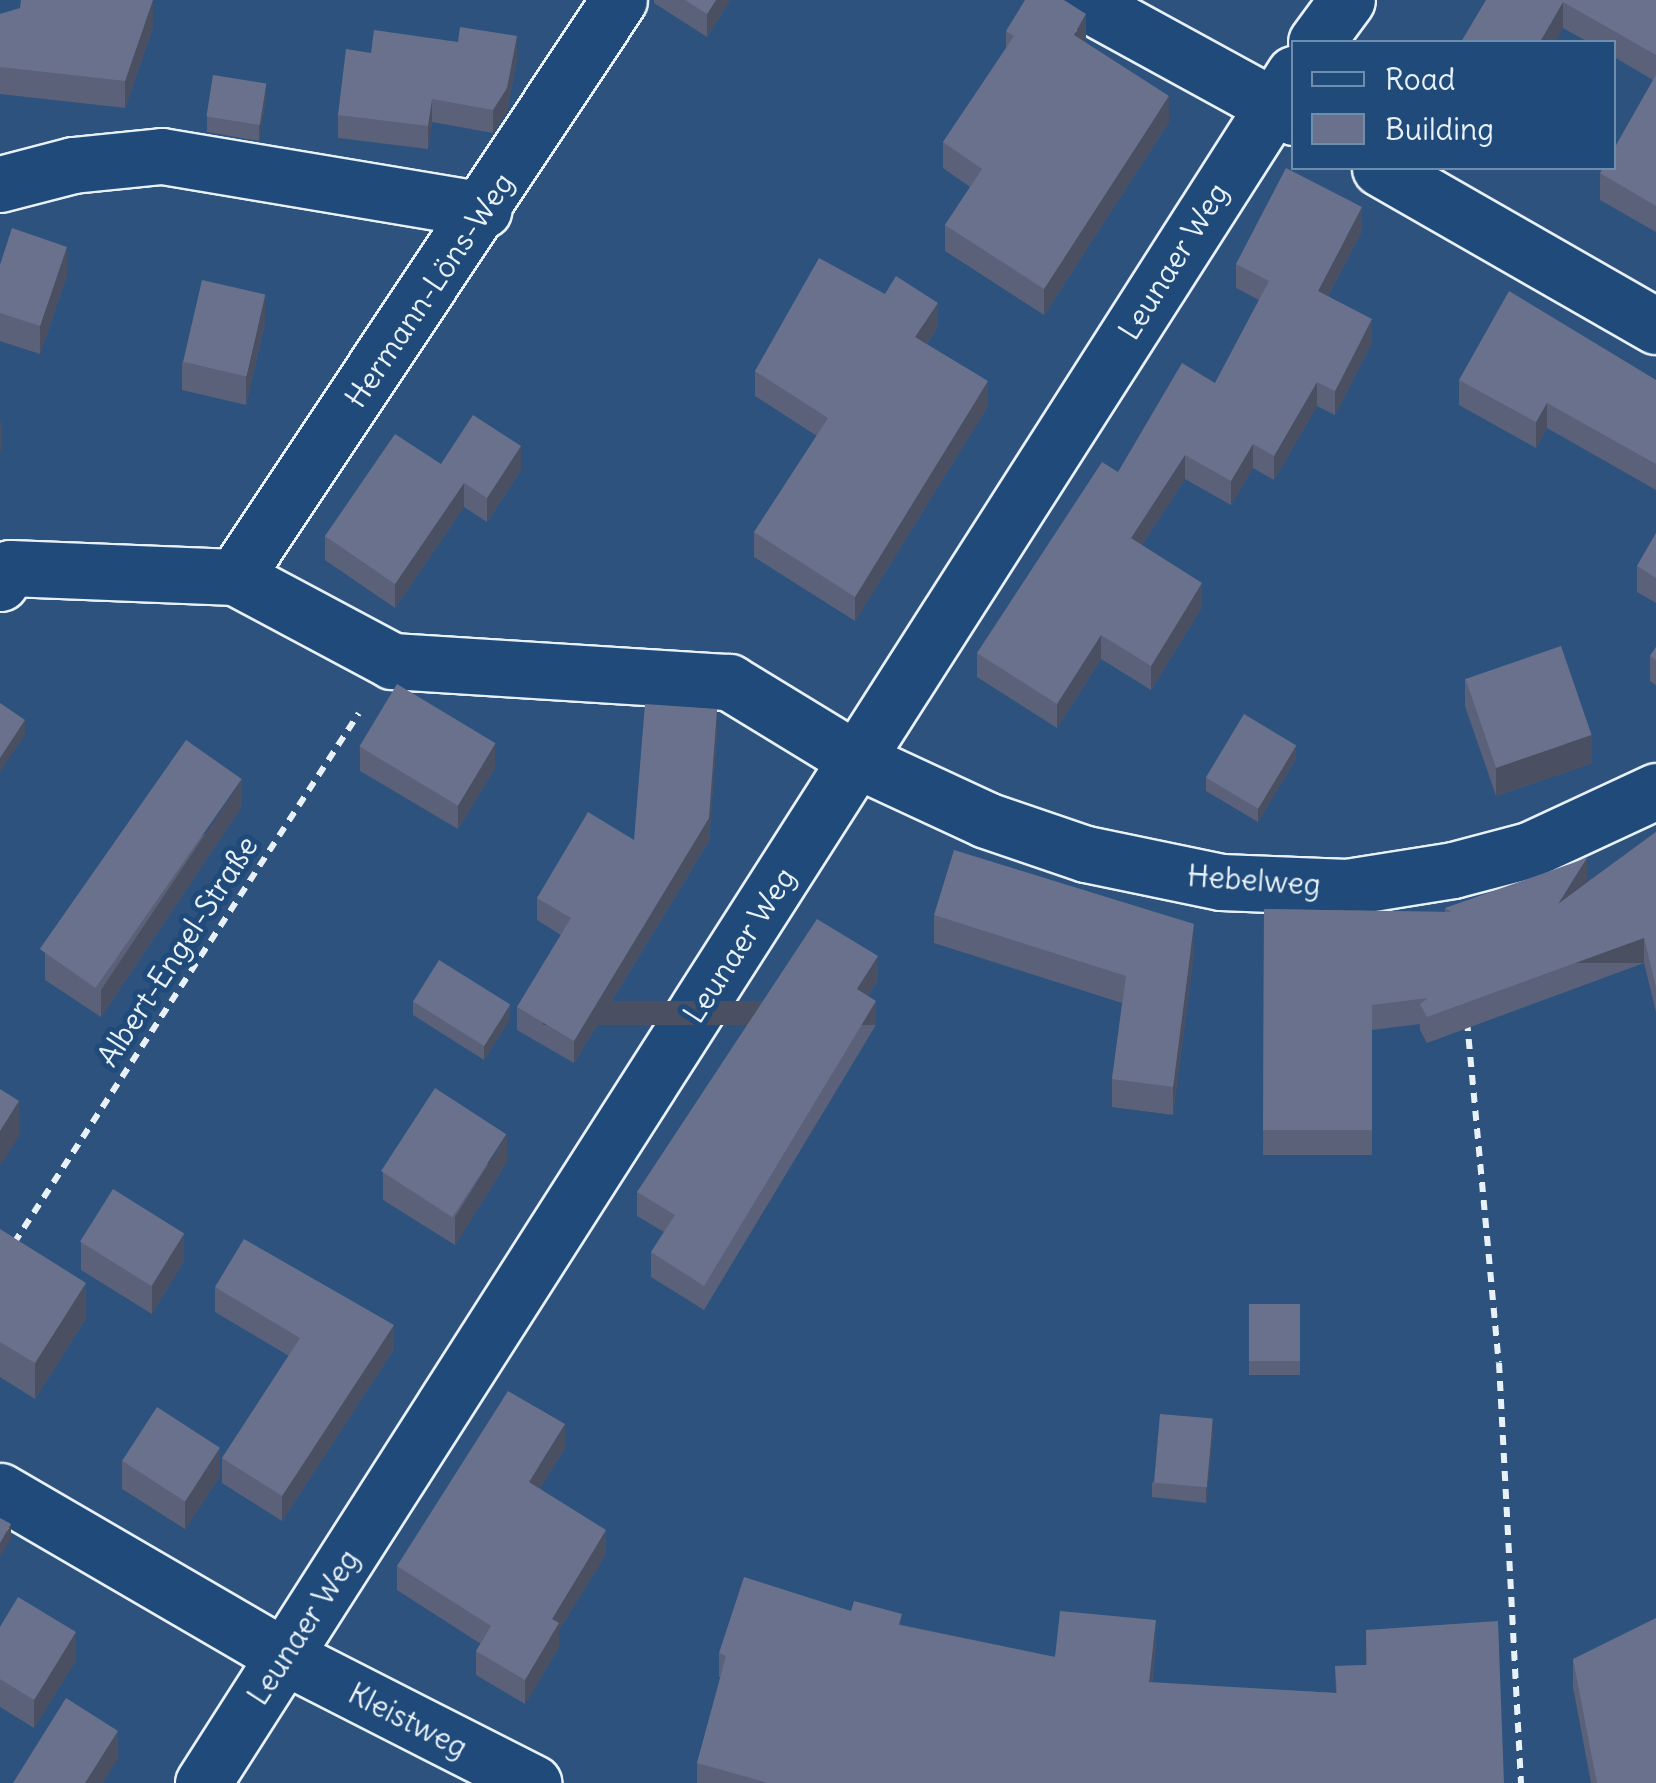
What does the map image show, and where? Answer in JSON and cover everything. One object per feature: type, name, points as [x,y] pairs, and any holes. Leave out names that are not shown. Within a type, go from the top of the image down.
[{"type":"street","name":"Hermann-Löns-Weg","points":[[235,577],[483,210],[619,0]]},
{"type":"street","points":[[1080,0],[1286,99]]},
{"type":"street","points":[[1317,40],[1347,0]]},
{"type":"street","name":"Leunaer Weg","points":[[203,1783],[857,760],[1286,99]]},
{"type":"street","points":[[0,184],[73,165],[162,156],[483,210]]},
{"type":"street","points":[[1383,170],[1656,326]]},
{"type":"street","points":[[0,583],[10,568],[235,577],[392,661],[729,682],[857,760]]},
{"type":"street","name":"Hebelweg","points":[[857,760],[986,820],[1086,854],[1256,884],[1346,887],[1453,870],[1529,850],[1656,791]]},
{"type":"street","points":[[0,1491],[284,1656]]},
{"type":"street","name":"Kleistweg","points":[[284,1656],[533,1783]]},
{"type":"path","name":"Albert-Engel-Straße","points":[[10,1249],[392,661]]},
{"type":"path","points":[[1466,1008],[1499,1363],[1521,1783]]},
{"type":"building","points":[[21,0],[153,0],[125,81],[0,67],[0,14],[20,8]]},
{"type":"building","points":[[685,0],[716,0],[707,14]]},
{"type":"building","points":[[1025,0],[1064,0],[1086,14],[1074,35],[1169,96],[1044,289],[945,225],[982,169],[943,142],[1014,36],[1006,31]]},
{"type":"building","points":[[1486,0],[1656,0],[1656,55],[1563,2],[1541,40],[1462,40]]},
{"type":"building","points":[[460,27],[517,36],[507,88],[493,110],[432,99],[428,126],[338,115],[346,49],[371,53],[374,30],[458,42]]},
{"type":"building","points":[[213,75],[266,83],[260,125],[206,116]]},
{"type":"building","points":[[1656,75],[1656,206],[1600,173],[1616,170],[1616,145]]},
{"type":"building","points":[[1286,168],[1362,207],[1318,291],[1372,319],[1335,391],[1317,382],[1274,456],[1253,444],[1231,481],[1185,455],[1131,538],[1202,583],[1151,666],[1101,635],[1057,704],[977,653],[1102,462],[1118,472],[1182,363],[1215,383],[1269,281],[1236,264]]},
{"type":"building","points":[[12,228],[67,247],[40,326],[0,313],[0,265]]},
{"type":"building","points":[[819,258],[885,294],[896,276],[938,303],[915,337],[988,381],[855,597],[754,532],[828,418],[755,371]]},
{"type":"building","points":[[202,280],[265,295],[246,376],[183,362]]},
{"type":"building","points":[[1509,291],[1656,380],[1656,464],[1547,403],[1536,422],[1459,380]]},
{"type":"building","points":[[473,415],[521,446],[487,498],[464,483],[395,584],[325,536],[395,434],[441,464]]},
{"type":"building","points":[[1656,533],[1656,578],[1637,566]]},
{"type":"building","points":[[1561,646],[1592,735],[1496,768],[1466,679]]},
{"type":"building","points":[[397,684],[496,743],[458,806],[359,747]]},
{"type":"building","points":[[0,703],[25,720],[0,758]]},
{"type":"building","points":[[645,704],[717,709],[709,818],[574,1041],[517,1007],[571,918],[537,898],[588,812],[634,840]]},
{"type":"building","points":[[1244,714],[1296,745],[1258,809],[1206,777]]},
{"type":"building","points":[[186,740],[242,779],[95,988],[40,949]]},
{"type":"building","points":[[1656,832],[1656,987],[1644,938],[1427,1017],[1420,1004],[1428,998],[1372,1005],[1372,1130],[1263,1130],[1264,909],[1452,912],[1445,908],[1587,858],[1558,904]]},
{"type":"building","points":[[954,850],[1194,924],[1173,1087],[1112,1079],[1126,976],[934,915]]},
{"type":"building","points":[[817,919],[878,956],[857,989],[876,1001],[704,1286],[651,1252],[675,1215],[637,1192]]},
{"type":"building","points":[[439,960],[510,1005],[484,1046],[413,1002]]},
{"type":"building","points":[[435,1088],[506,1134],[452,1217],[381,1171]]},
{"type":"building","points":[[0,1089],[19,1101],[0,1131]]},
{"type":"building","points":[[113,1189],[184,1234],[151,1286],[80,1242]]},
{"type":"building","points":[[0,1229],[86,1283],[35,1363],[0,1342]]},
{"type":"building","points":[[244,1239],[394,1325],[282,1496],[222,1458],[300,1338],[215,1287]]},
{"type":"building","points":[[1249,1304],[1300,1304],[1300,1361],[1249,1361]]},
{"type":"building","points":[[508,1391],[565,1424],[529,1482],[606,1530],[552,1619],[559,1623],[525,1680],[476,1651],[491,1626],[397,1566]]},
{"type":"building","points":[[157,1407],[220,1448],[185,1502],[122,1461]]},
{"type":"building","points":[[1160,1414],[1213,1419],[1207,1487],[1154,1483]]},
{"type":"building","points":[[0,1518],[11,1524],[0,1543]]},
{"type":"building","points":[[744,1577],[851,1611],[854,1601],[902,1614],[899,1625],[1055,1657],[1060,1611],[1156,1620],[1149,1682],[1337,1693],[1335,1666],[1367,1665],[1366,1630],[1498,1621],[1504,1783],[768,1783],[697,1763],[726,1656],[719,1653]]},
{"type":"building","points":[[18,1597],[76,1632],[34,1700],[0,1679],[0,1627]]},
{"type":"building","points":[[1656,1618],[1656,1783],[1597,1783],[1573,1659]]},
{"type":"building","points":[[66,1698],[118,1731],[85,1783],[13,1783]]}]
